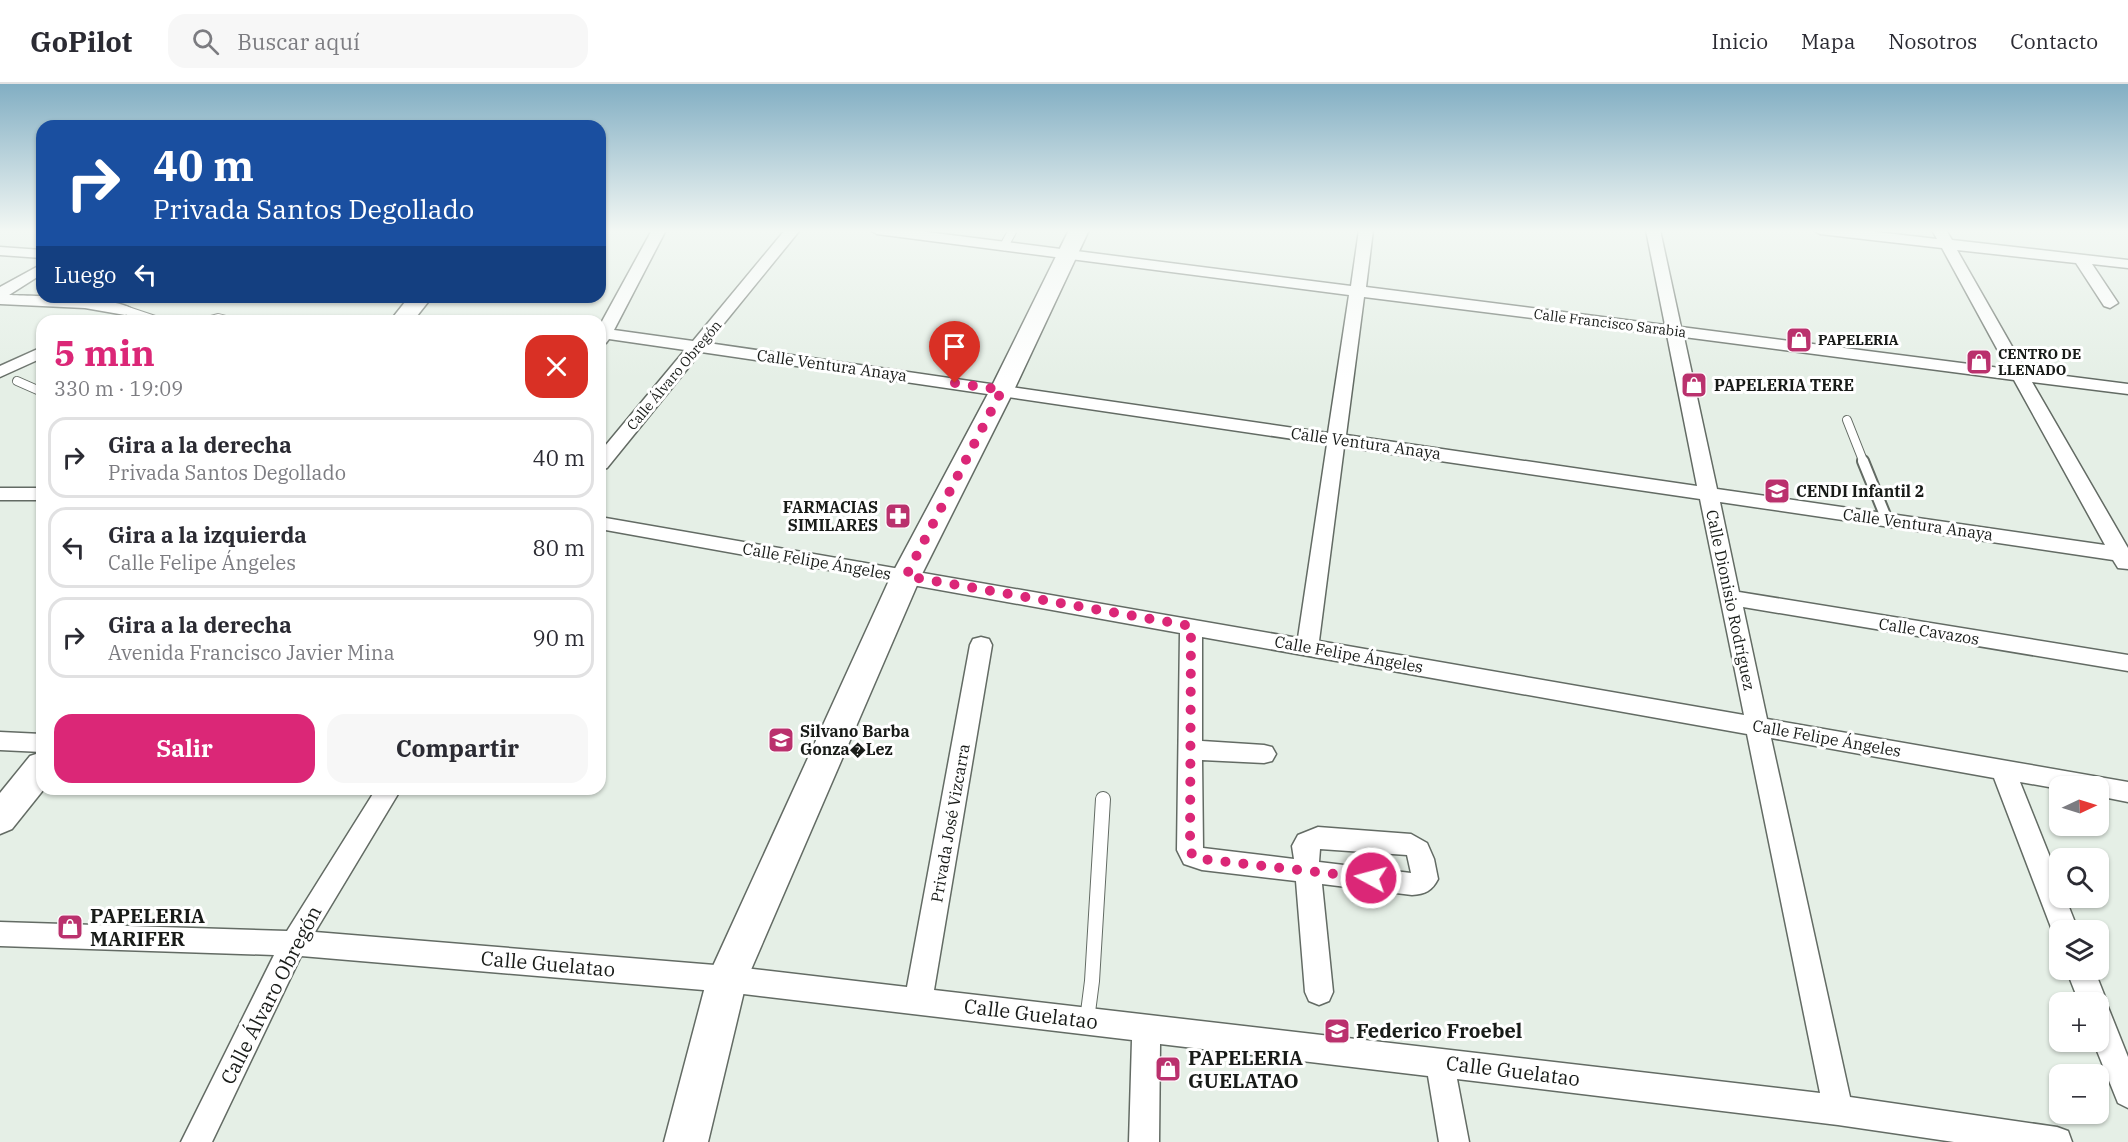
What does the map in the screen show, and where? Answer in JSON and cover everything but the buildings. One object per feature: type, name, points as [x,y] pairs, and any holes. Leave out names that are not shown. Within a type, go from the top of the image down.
[{"type":"main road","points":[[686,1142],[727,979],[906,576],[1002,390],[1055,279]]},
{"type":"main road","points":[[405,315],[416,303]]},
{"type":"main road","points":[[0,819],[36,774]]},
{"type":"street","points":[[0,294],[24,279]]},
{"type":"street","points":[[606,329],[633,279]]},
{"type":"street","name":"Calle Álvaro Obregón","points":[[606,457],[753,279]]},
{"type":"street","name":"Calle Francisco Sarabia","points":[[1266,279],[2128,389]]},
{"type":"street","points":[[1307,646],[1359,279]]},
{"type":"street","name":"Calle Dionisio Rodríguez","points":[[1663,279],[1838,1110]]},
{"type":"street","points":[[1966,279],[2125,559]]},
{"type":"street","points":[[2094,279],[2110,303]]},
{"type":"street","points":[[0,299],[36,301]]},
{"type":"street","points":[[85,303],[125,310]]},
{"type":"street","points":[[115,315],[125,310]]},
{"type":"street","name":"Calle Ventura Anaya","points":[[606,337],[699,345],[1887,520],[2125,559]]},
{"type":"street","points":[[0,372],[36,355]]},
{"type":"street","points":[[0,494],[36,494]]},
{"type":"street","name":"Calle Felipe Ángeles","points":[[606,524],[2049,777]]},
{"type":"street","name":"Calle Cavazos","points":[[1730,598],[2128,663]]},
{"type":"street","points":[[1191,626],[1190,850],[1193,856],[1202,859],[1309,871],[1319,992]]},
{"type":"street","name":"Privada José Vizcarra","points":[[918,1001],[981,645]]},
{"type":"street","points":[[0,741],[36,743]]},
{"type":"street","points":[[1191,750],[1263,754]]},
{"type":"street","points":[[2003,769],[2061,920]]},
{"type":"street","name":"Calle Felipe Ángeles","points":[[2109,788],[2128,792]]},
{"type":"street","name":"Calle Álvaro Obregón","points":[[196,1142],[294,943],[385,795]]},
{"type":"street","name":"Calle Guelatao","points":[[0,934],[294,943],[727,979],[1838,1110],[1973,1136],[2057,1142]]},
{"type":"street","points":[[1144,1142],[1146,1028]]},
{"type":"street","points":[[2109,1045],[2128,1093]]},
{"type":"street","points":[[1440,1063],[1454,1142]]},
{"type":"lane","points":[[125,310],[140,315]]},
{"type":"lane","points":[[17,381],[36,389]]},
{"type":"lane","points":[[1847,420],[1887,520]]},
{"type":"lane","points":[[1087,1021],[1092,981],[1103,799]]},
{"type":"place","name":"PAPELERIA","points":[[1799,340]]},
{"type":"place","name":"CENTRO DE LLENADO","points":[[1979,362]]},
{"type":"place","name":"PAPELERIA TERE","points":[[1694,385]]},
{"type":"place","name":"CENDI Infantil 2","points":[[1777,491]]},
{"type":"place","name":"FARMACIAS SIMILARES","points":[[898,516]]},
{"type":"place","name":"Silvano Barba Gonza�Lez","points":[[781,740]]},
{"type":"place","name":"PAPELERIA MARIFER","points":[[70,927]]},
{"type":"place","name":"Federico Froebel","points":[[1337,1031]]},
{"type":"place","name":"PAPELERIA GUELATAO","points":[[1168,1069]]},
{"type":"route","points":[[955,383],[1002,390],[906,576],[1191,626],[1190,850],[1193,856],[1202,859],[1371,878]]}]
